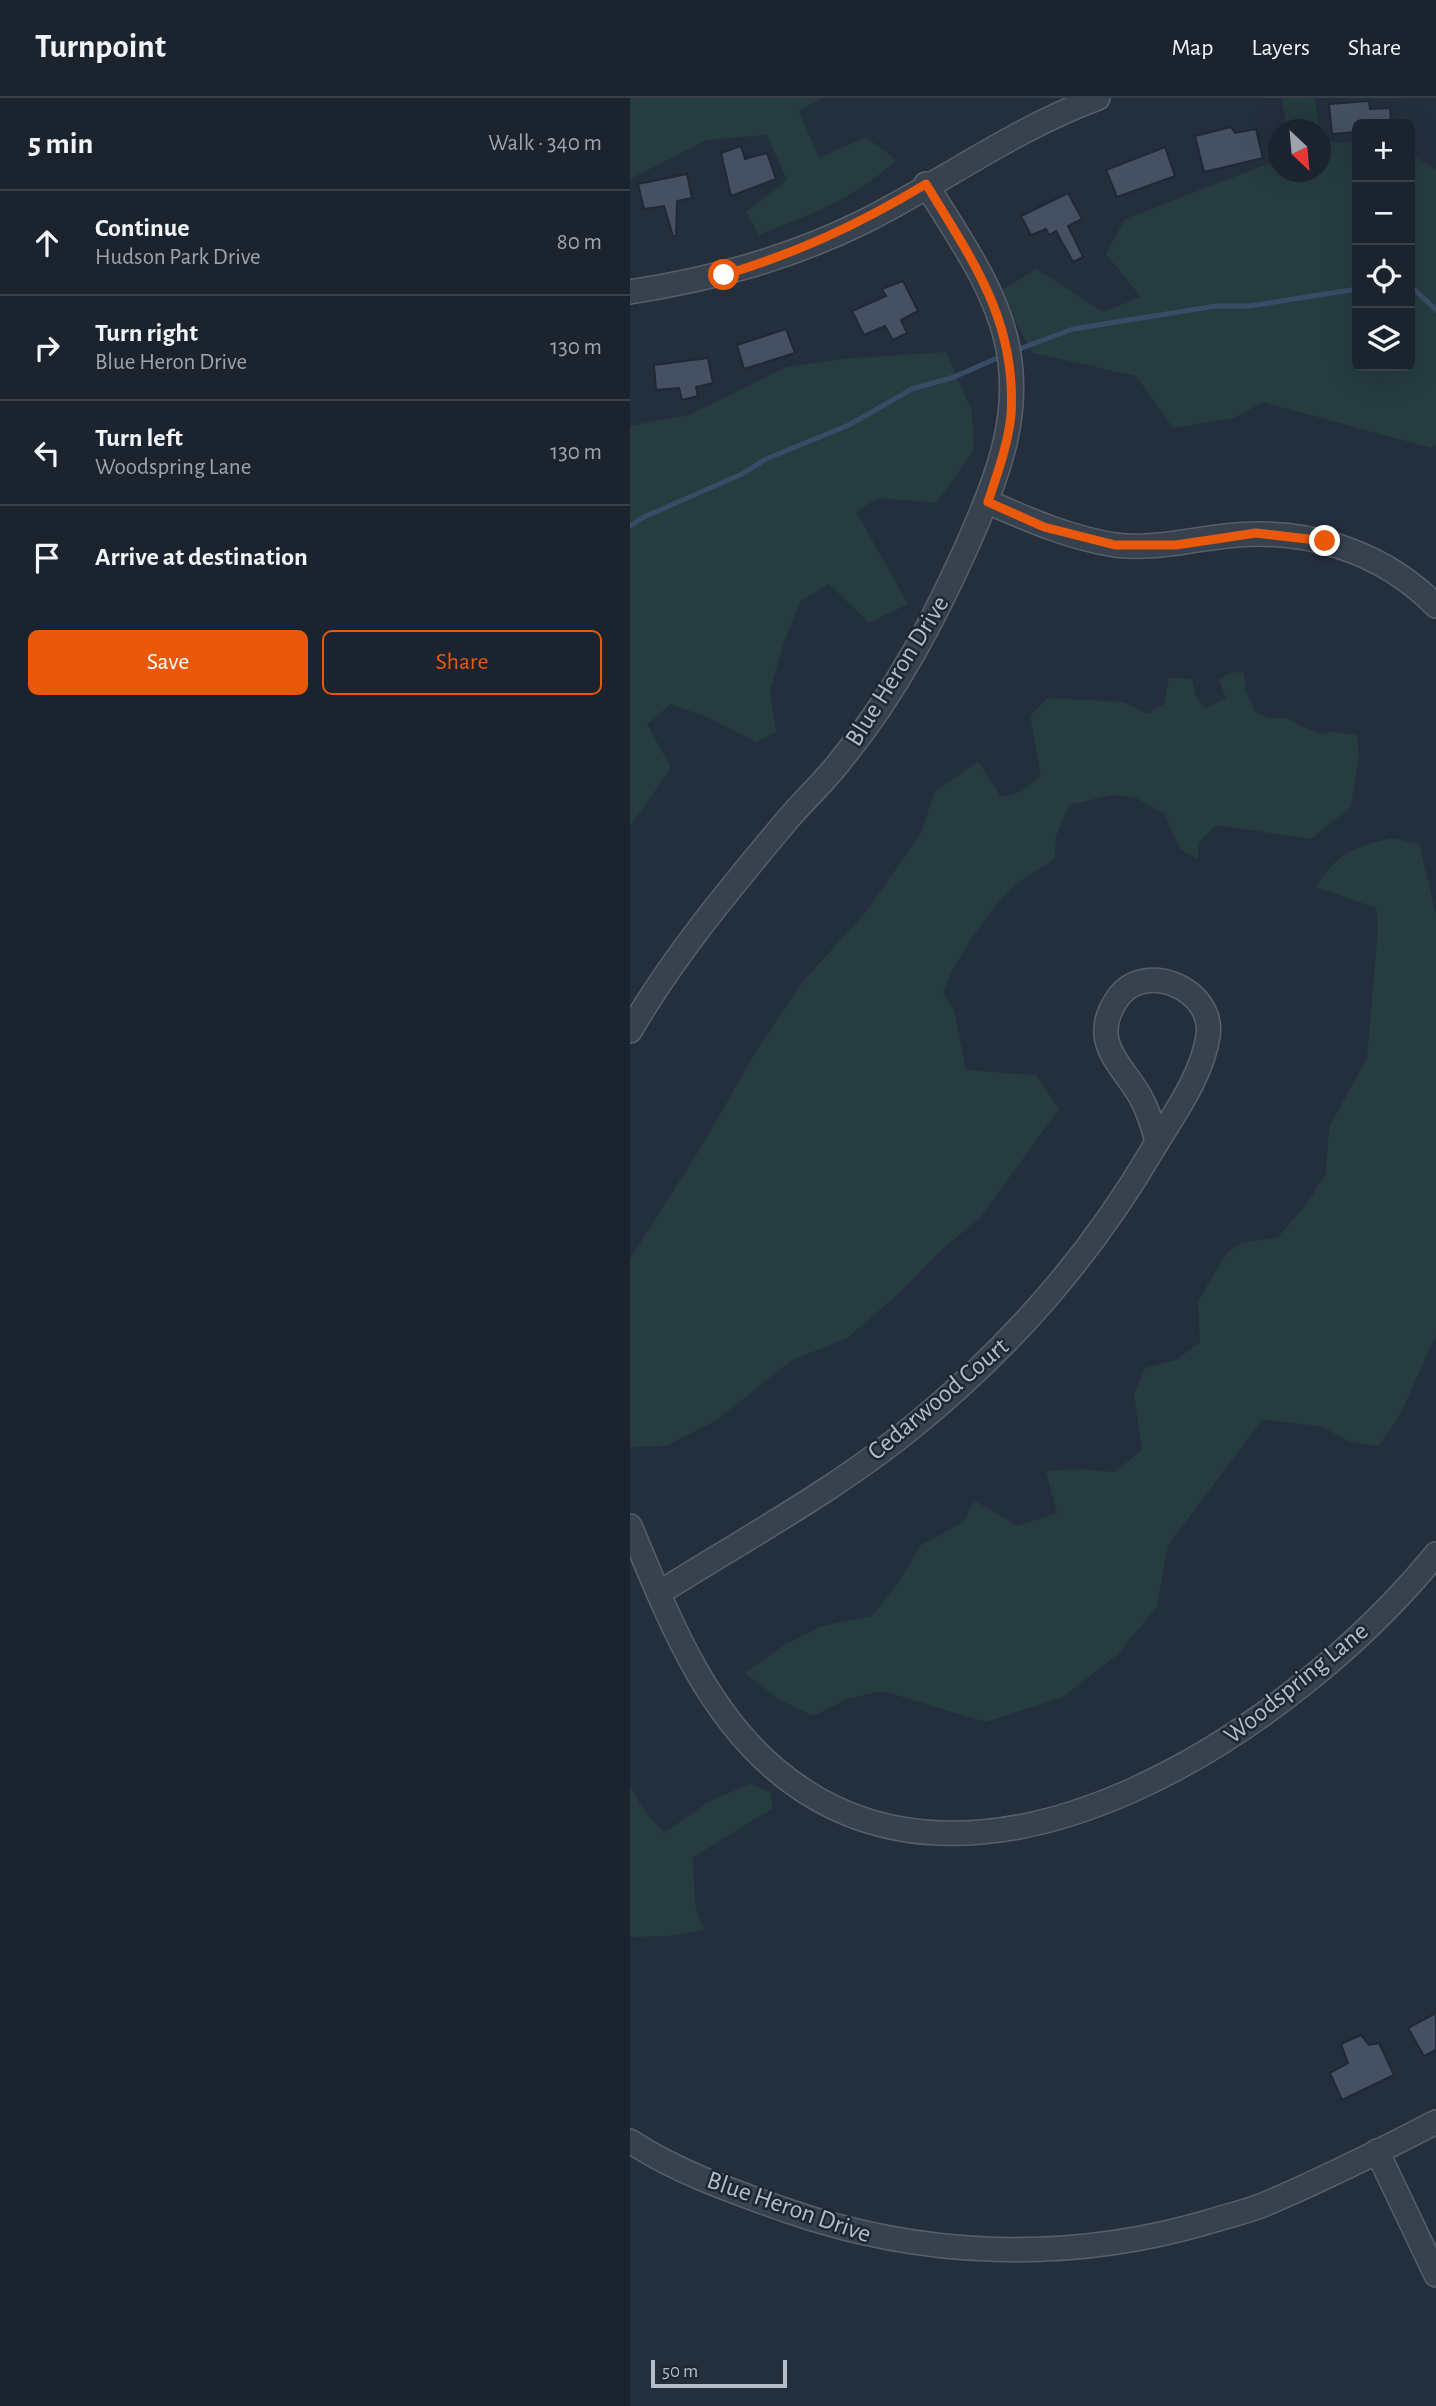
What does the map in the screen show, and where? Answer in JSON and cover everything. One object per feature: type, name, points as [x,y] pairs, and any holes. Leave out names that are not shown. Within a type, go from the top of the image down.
[{"type":"street","points":[[630,292],[724,275],[791,254],[865,221],[996,145],[1098,98]]},
{"type":"street","name":"Blue Heron Drive","points":[[630,1031],[701,926],[841,761],[879,709],[937,614],[988,502],[1004,450],[1010,416],[1012,379],[1006,341],[984,278],[926,184]]},
{"type":"street","points":[[988,502],[1044,527],[1115,545],[1176,545],[1256,533],[1325,541],[1390,567],[1436,606]]},
{"type":"street","name":"Cedarwood Court","points":[[659,1593],[885,1448],[1003,1347],[1054,1290],[1116,1209],[1157,1142],[1199,1069],[1209,1030],[1207,1016],[1191,994],[1175,983],[1149,981],[1132,986],[1119,995],[1110,1011],[1106,1039],[1115,1061],[1146,1108],[1157,1142]]},
{"type":"street","name":"Woodspring Lane","points":[[630,1526],[686,1655],[724,1713],[774,1768],[833,1808],[884,1826],[918,1832],[966,1833],[1043,1821],[1117,1799],[1183,1768],[1255,1723],[1331,1661],[1378,1617],[1436,1554]]},
{"type":"street","name":"Blue Heron Drive","points":[[630,2141],[723,2188],[842,2230],[893,2241],[968,2249],[1053,2249],[1111,2244],[1168,2233],[1262,2206],[1436,2122]]},
{"type":"street","points":[[1377,2151],[1436,2275]]},
{"type":"green space","points":[[630,98],[821,98],[799,111],[819,158],[866,137],[896,160],[849,195],[759,235],[746,212],[787,180],[767,135],[707,140],[630,179]]},
{"type":"green space","points":[[1282,98],[1315,98],[1318,119],[1285,119]]},
{"type":"green space","points":[[1331,142],[1352,144],[1352,371],[1415,371],[1415,157],[1436,169],[1436,445],[1431,448],[1263,402],[1235,418],[1173,428],[1136,376],[1033,353],[999,292],[1037,269],[1103,312],[1141,297],[1106,254],[1125,219],[1268,164],[1268,182],[1331,182]]},
{"type":"green space","points":[[946,352],[972,412],[974,450],[936,503],[878,498],[856,512],[908,604],[869,623],[829,584],[800,601],[770,690],[776,732],[757,742],[711,719],[671,704],[647,724],[671,768],[630,826],[630,426],[688,415],[787,367],[841,359]]},
{"type":"green space","points":[[1230,672],[1244,673],[1245,689],[1255,712],[1269,718],[1285,718],[1319,734],[1333,732],[1357,735],[1359,757],[1351,807],[1311,839],[1216,825],[1198,843],[1198,859],[1180,849],[1164,814],[1136,798],[1112,795],[1069,805],[1056,836],[1055,859],[1018,883],[986,918],[954,967],[943,994],[954,1010],[966,1070],[1036,1075],[1059,1109],[980,1218],[941,1250],[897,1295],[847,1338],[792,1360],[717,1420],[666,1446],[630,1447],[630,1259],[703,1144],[758,1048],[804,980],[866,912],[921,833],[934,793],[978,761],[1001,797],[1020,792],[1041,776],[1030,716],[1047,698],[1123,702],[1147,714],[1164,704],[1169,678],[1192,679],[1196,697],[1206,708],[1226,698],[1219,680]]},
{"type":"green space","points":[[1393,838],[1419,844],[1436,914],[1436,1335],[1399,1417],[1378,1446],[1348,1441],[1321,1426],[1262,1420],[1168,1545],[1157,1606],[1118,1654],[1063,1697],[986,1722],[882,1691],[847,1699],[813,1716],[778,1699],[745,1673],[784,1645],[822,1626],[872,1616],[898,1583],[921,1545],[964,1522],[974,1500],[1017,1526],[1057,1513],[1046,1471],[1082,1469],[1114,1472],[1142,1450],[1134,1395],[1145,1368],[1176,1360],[1200,1342],[1198,1301],[1226,1254],[1242,1242],[1277,1238],[1306,1205],[1326,1173],[1329,1127],[1367,1058],[1378,928],[1376,908],[1316,887],[1331,866],[1348,853],[1368,844]]},
{"type":"green space","points":[[750,1784],[770,1792],[773,1808],[692,1858],[696,1908],[704,1930],[670,1936],[630,1937],[630,1787],[646,1813],[664,1833],[708,1802]]},
{"type":"building","points":[[1369,101],[1370,109],[1390,108],[1391,119],[1352,119],[1352,132],[1332,134],[1329,104]]},
{"type":"building","points":[[1231,127],[1235,133],[1256,129],[1263,158],[1204,172],[1195,136]]},
{"type":"building","points":[[741,146],[745,159],[767,153],[776,179],[731,196],[721,153]]},
{"type":"building","points":[[1165,147],[1175,176],[1117,197],[1106,170]]},
{"type":"building","points":[[687,174],[692,198],[677,201],[676,236],[673,236],[664,206],[644,209],[638,184]]},
{"type":"building","points":[[1068,193],[1082,219],[1068,226],[1083,257],[1073,262],[1056,231],[1049,235],[1046,229],[1031,235],[1021,216]]},
{"type":"building","points":[[903,281],[918,311],[901,320],[907,333],[893,340],[885,326],[864,335],[852,311],[886,296],[882,289]]},
{"type":"building","points":[[786,329],[795,353],[744,369],[737,345]]},
{"type":"building","points":[[708,358],[713,383],[696,387],[698,396],[682,400],[679,388],[656,390],[654,365]]},
{"type":"building","points":[[1436,2013],[1436,2050],[1424,2056],[1408,2028]]},
{"type":"building","points":[[1361,2035],[1369,2045],[1379,2043],[1394,2075],[1342,2100],[1330,2073],[1348,2063],[1341,2044]]},
{"type":"waterway","points":[[1022,348],[1073,329],[1216,306],[1250,306],[1352,290]]},
{"type":"waterway","points":[[1415,290],[1436,310]]},
{"type":"waterway","points":[[630,526],[644,517],[742,474],[766,459],[849,425],[912,389],[954,377],[995,359]]},
{"type":"route","points":[[724,275],[791,254],[865,221],[926,184],[984,278],[999,314],[1006,341],[1012,379],[1010,416],[1004,450],[988,502],[1044,527],[1115,545],[1176,545],[1256,533],[1285,534],[1325,541]]}]
